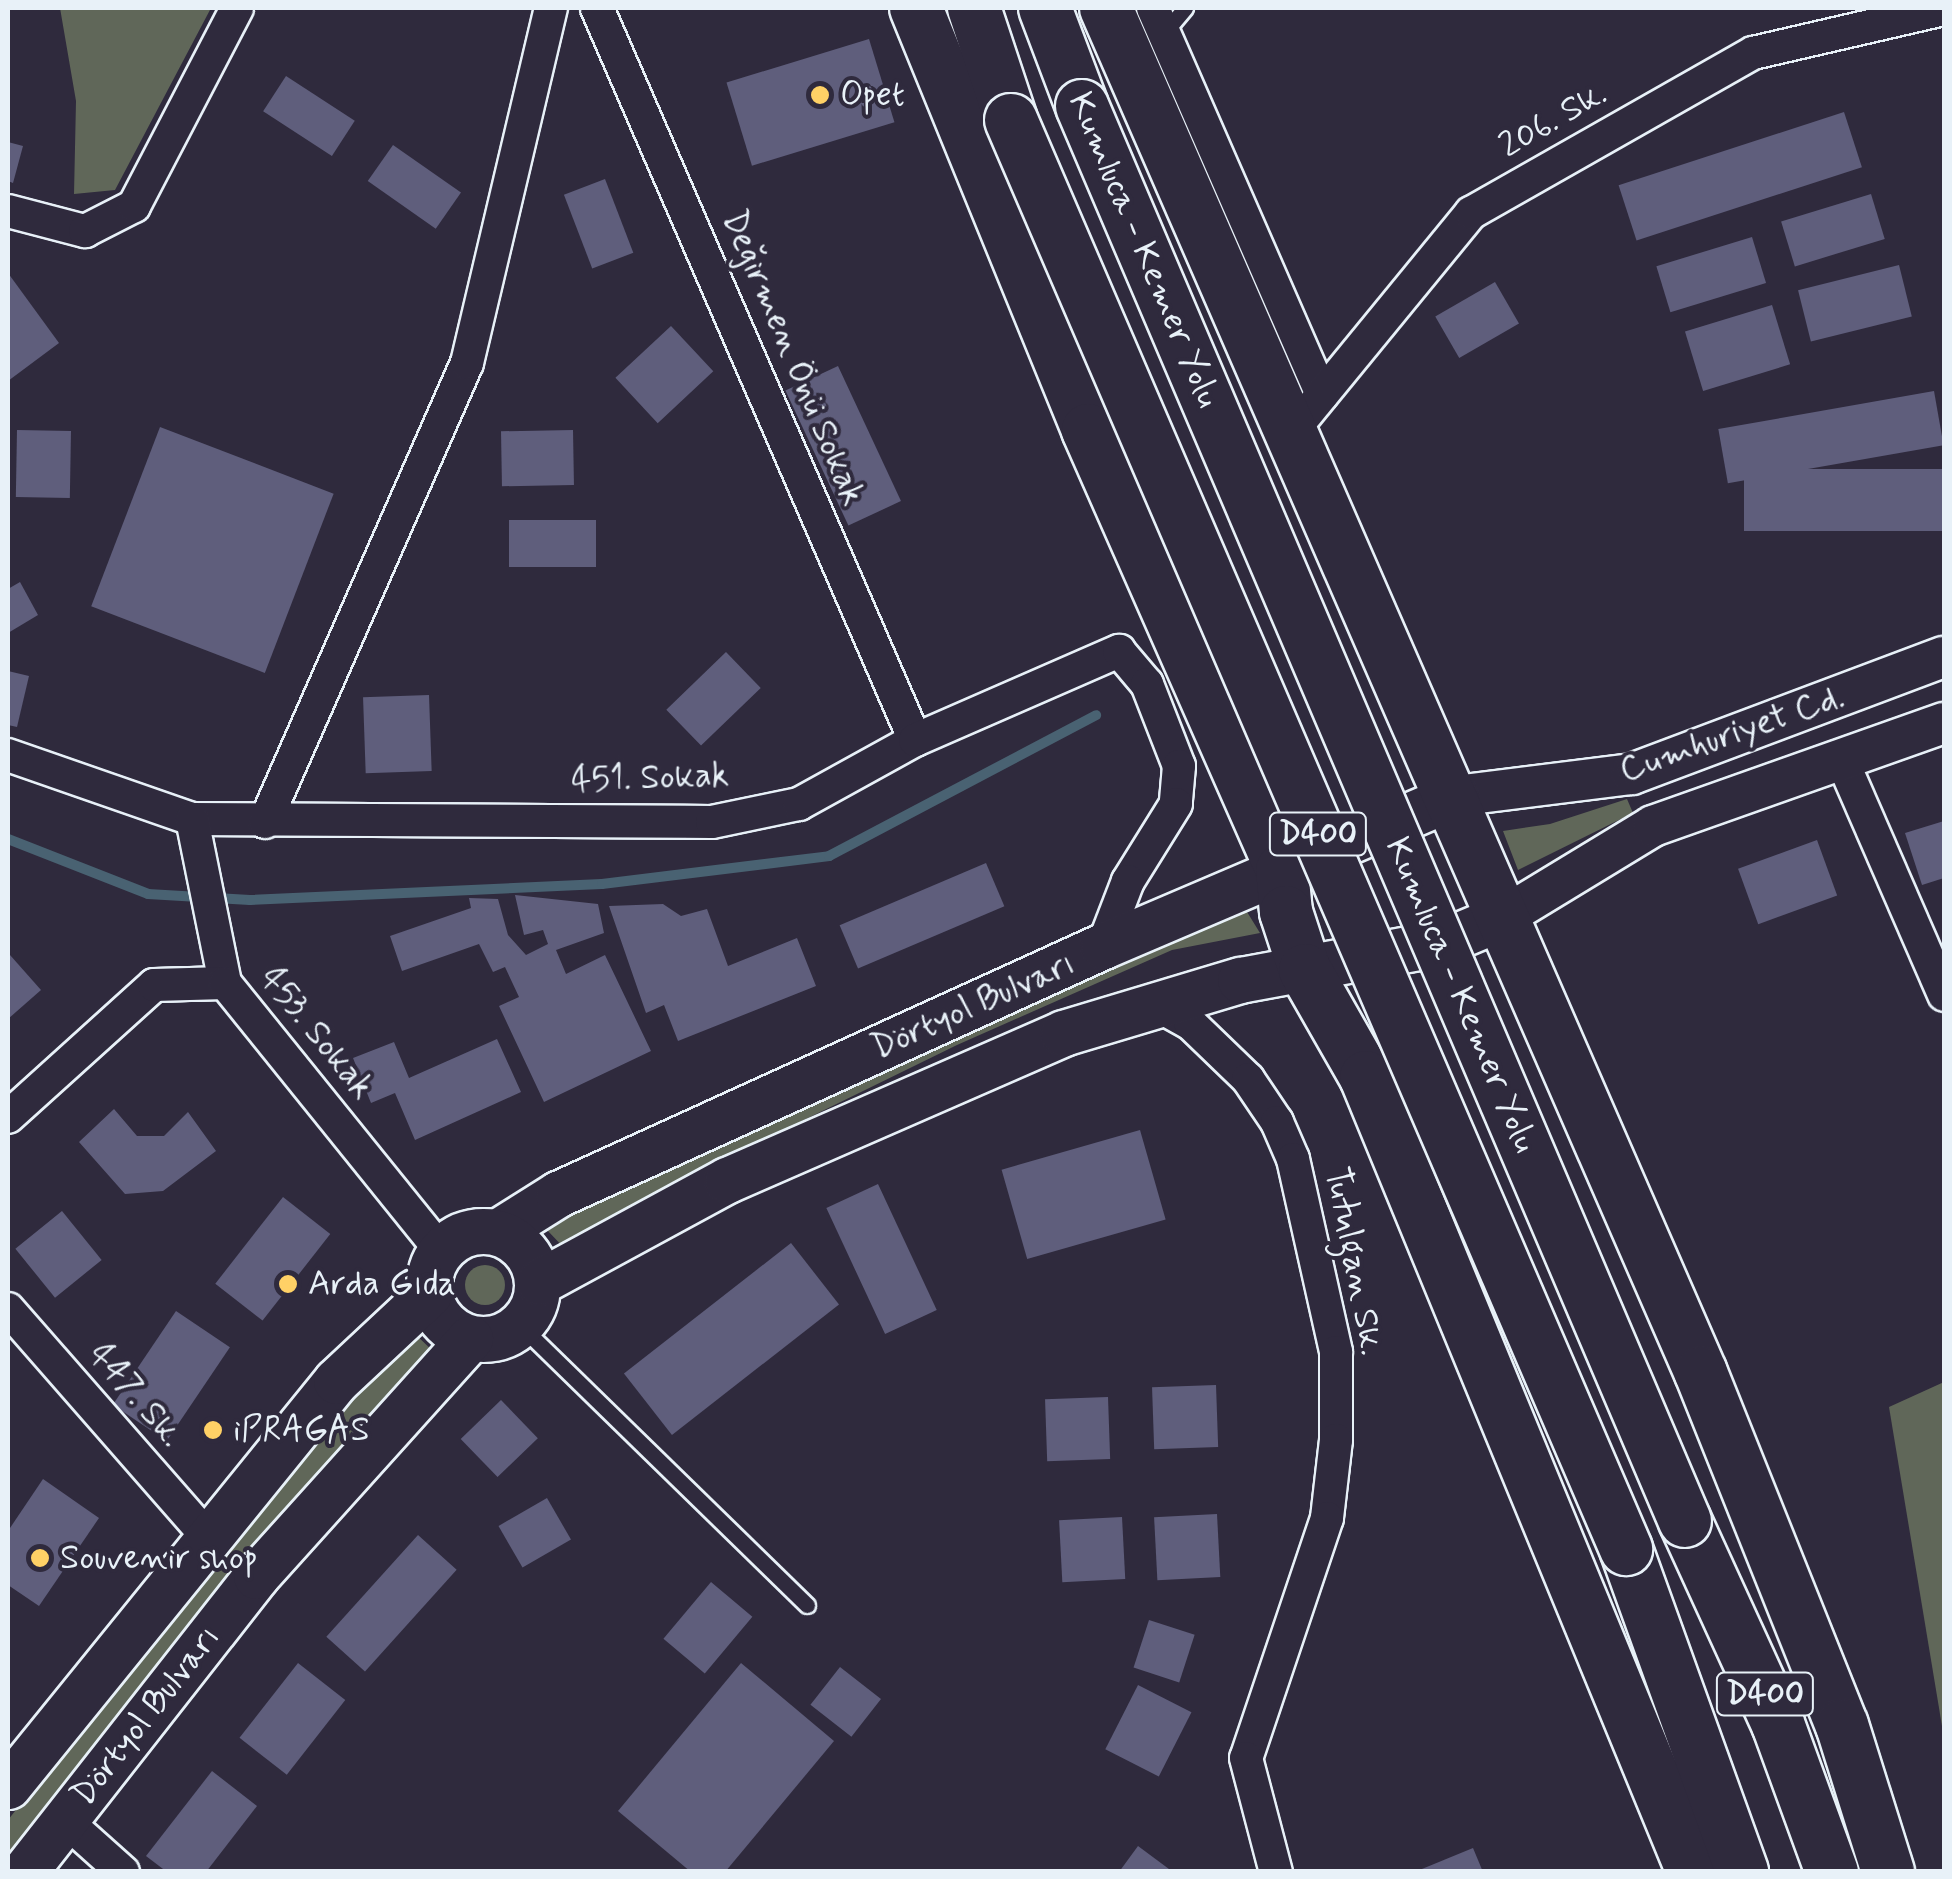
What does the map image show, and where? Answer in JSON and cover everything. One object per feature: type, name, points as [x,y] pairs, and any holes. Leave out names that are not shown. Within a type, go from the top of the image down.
[{"type":"highway","name":"D400","points":[[916,8],[1088,430],[1282,870],[1286,912],[1306,970],[1366,1077],[1693,1872]]},
{"type":"highway","name":"Kumluca - Kemer Yolu","points":[[974,8],[1011,120],[1626,1548],[1742,1872]]},
{"type":"highway","name":"Kumluca - Kemer Yolu","points":[[1045,8],[1082,106],[1686,1521],[1778,1724],[1832,1872]]},
{"type":"highway","points":[[1106,8],[1306,415],[1504,916],[1702,1373],[1842,1725],[1888,1872]]},
{"type":"main road","name":"Dörtyol Bulvarı","points":[[498,1231],[558,1194],[1103,946],[1455,796]]},
{"type":"main road","name":"Dörtyol Bulvarı","points":[[539,1282],[727,1180],[1063,1033],[1240,980],[1440,943],[1504,916]]},
{"type":"main road","points":[[498,1231],[527,1250],[539,1282],[534,1306],[520,1325],[497,1338],[470,1338],[442,1322],[429,1294],[440,1249],[467,1232],[498,1231]]},
{"type":"main road","name":"Dörtyol Bulvarı","points":[[8,1786],[205,1534],[336,1381],[429,1294]]},
{"type":"main road","name":"Dörtyol Bulvarı","points":[[24,1872],[256,1576],[470,1338]]},
{"type":"street","points":[[8,211],[85,231],[134,206],[237,8]]},
{"type":"street","points":[[265,822],[468,364],[550,8]]},
{"type":"street","name":"Değirmen Önü Sokak","points":[[597,8],[915,740]]},
{"type":"street","name":"206. Sk.","points":[[1306,415],[1471,213],[1752,53],[1943,14]]},
{"type":"street","points":[[1159,20],[1306,415]]},
{"type":"street","name":"451. Sokak","points":[[8,755],[192,818],[265,822],[712,822],[799,804],[915,740],[1119,650],[1147,684],[1179,766],[1176,804],[1128,881],[1103,946]]},
{"type":"street","name":"Cumhuriyet Cd.","points":[[1455,796],[1632,774],[1944,658]]},
{"type":"street","name":"Cumhuriyet Cd.","points":[[1504,916],[1653,826],[1944,723]]},
{"type":"street","points":[[1842,760],[1944,995]]},
{"type":"street","points":[[1632,774],[1653,826]]},
{"type":"street","points":[[192,818],[226,984]]},
{"type":"street","name":"453. Sokak","points":[[8,1117],[154,984],[226,984],[440,1249]]},
{"type":"street","name":"Tutulgan Sk.","points":[[1157,1005],[1190,1023],[1248,1079],[1277,1122],[1293,1159],[1336,1352],[1336,1440],[1327,1518],[1246,1758],[1276,1872]]},
{"type":"street","name":"447. Sk.","points":[[8,1309],[205,1534]]},
{"type":"street","points":[[64,1820],[123,1872]]},
{"type":"lane","points":[[1159,20],[1185,8]]},
{"type":"lane","points":[[520,1325],[807,1605]]},
{"type":"green space","points":[[60,8],[211,8],[115,190],[74,194],[76,101]]},
{"type":"green space","points":[[1627,799],[1633,813],[1518,870],[1503,831],[1550,824]]},
{"type":"green space","points":[[1244,907],[1260,933],[1172,950],[957,1045],[649,1196],[568,1252],[547,1230],[653,1168]]},
{"type":"green space","points":[[485,1265],[499,1271],[505,1285],[499,1299],[485,1305],[471,1299],[465,1285],[471,1271]]},
{"type":"green space","points":[[415,1334],[435,1353],[287,1510],[8,1864],[8,1820],[218,1552],[354,1393]]},
{"type":"green space","points":[[1944,1382],[1944,1738],[1889,1407]]},
{"type":"building","points":[[869,39],[894,122],[752,166],[727,83]]},
{"type":"building","points":[[286,76],[355,121],[332,156],[263,111]]},
{"type":"building","points":[[1844,112],[1862,167],[1637,240],[1619,185]]},
{"type":"building","points":[[8,142],[23,146],[13,183],[8,181]]},
{"type":"building","points":[[393,145],[461,193],[436,229],[368,181]]},
{"type":"building","points":[[605,179],[633,253],[592,269],[564,195]]},
{"type":"building","points":[[1871,194],[1885,239],[1795,266],[1781,221]]},
{"type":"building","points":[[1752,237],[1766,283],[1670,312],[1656,266]]},
{"type":"building","points":[[1899,265],[1912,316],[1811,342],[1798,290]]},
{"type":"building","points":[[8,273],[59,343],[8,381]]},
{"type":"building","points":[[1495,282],[1519,324],[1459,358],[1435,316]]},
{"type":"building","points":[[1772,305],[1790,364],[1703,391],[1685,332]]},
{"type":"building","points":[[671,326],[713,371],[658,423],[615,378]]},
{"type":"building","points":[[838,366],[901,501],[848,526],[785,391]]},
{"type":"building","points":[[1934,391],[1944,445],[1728,483],[1718,429]]},
{"type":"building","points":[[160,427],[334,494],[265,673],[91,606]]},
{"type":"building","points":[[17,430],[71,431],[70,498],[16,497]]},
{"type":"building","points":[[573,430],[574,485],[502,486],[501,431]]},
{"type":"building","points":[[1744,469],[1944,469],[1944,531],[1744,531]]},
{"type":"building","points":[[509,520],[596,520],[596,567],[509,567]]},
{"type":"building","points":[[20,582],[38,615],[8,633],[8,589]]},
{"type":"building","points":[[726,652],[761,688],[701,746],[666,710]]},
{"type":"building","points":[[8,671],[29,676],[17,727],[8,725]]},
{"type":"building","points":[[429,695],[432,771],[366,773],[363,697]]},
{"type":"building","points":[[1944,821],[1944,878],[1922,885],[1905,833]]},
{"type":"building","points":[[1817,840],[1837,895],[1758,924],[1738,869]]},
{"type":"building","points":[[986,863],[1004,906],[858,968],[840,925]]},
{"type":"building","points":[[515,895],[598,904],[604,933],[556,950],[566,974],[605,955],[651,1051],[544,1102],[499,1006],[519,997],[505,967],[493,972],[479,944],[402,971],[390,936],[471,908],[469,898],[498,899],[508,935],[526,955],[548,944],[543,930],[524,935]]},
{"type":"building","points":[[663,904],[681,916],[707,909],[728,966],[797,938],[816,986],[678,1041],[664,1005],[646,1013],[609,906]]},
{"type":"building","points":[[8,957],[41,990],[8,1019]]},
{"type":"building","points":[[497,1039],[521,1092],[415,1140],[395,1093],[371,1103],[353,1058],[394,1042],[409,1078]]},
{"type":"building","points":[[114,1109],[137,1136],[164,1136],[188,1112],[216,1151],[163,1191],[125,1194],[79,1142]]},
{"type":"building","points":[[1140,1130],[1166,1219],[1027,1259],[1002,1170]]},
{"type":"building","points":[[878,1184],[937,1310],[885,1334],[826,1208]]},
{"type":"building","points":[[283,1197],[330,1234],[263,1321],[215,1284]]},
{"type":"building","points":[[62,1211],[102,1260],[55,1298],[15,1249]]},
{"type":"building","points":[[791,1243],[839,1304],[672,1435],[624,1374]]},
{"type":"building","points":[[176,1311],[230,1347],[167,1441],[113,1405]]},
{"type":"building","points":[[1216,1385],[1218,1447],[1154,1449],[1152,1387]]},
{"type":"building","points":[[1108,1397],[1110,1459],[1047,1461],[1045,1399]]},
{"type":"building","points":[[501,1400],[538,1438],[498,1477],[461,1439]]},
{"type":"building","name":"Souvenir shop","points":[[43,1479],[99,1518],[39,1606],[8,1585],[8,1531]]},
{"type":"building","points":[[547,1498],[571,1540],[523,1568],[499,1526]]},
{"type":"building","points":[[1217,1514],[1220,1577],[1157,1580],[1154,1517]]},
{"type":"building","points":[[1122,1517],[1125,1579],[1062,1582],[1059,1520]]},
{"type":"building","points":[[418,1535],[457,1570],[365,1672],[326,1637]]},
{"type":"building","points":[[711,1582],[752,1617],[705,1673],[663,1639]]},
{"type":"building","points":[[1149,1620],[1195,1635],[1179,1682],[1134,1668]]},
{"type":"building","points":[[298,1663],[345,1700],[287,1775],[240,1738]]},
{"type":"building","points":[[741,1663],[834,1741],[725,1872],[691,1872],[618,1811]]},
{"type":"building","points":[[840,1667],[881,1699],[851,1737],[810,1705]]},
{"type":"building","points":[[1138,1685],[1191,1712],[1159,1776],[1105,1749]]},
{"type":"building","points":[[212,1771],[257,1806],[206,1872],[167,1872],[146,1856]]},
{"type":"building","points":[[1138,1846],[1173,1872],[1119,1872]]},
{"type":"building","points":[[1473,1848],[1483,1872],[1417,1872],[1417,1871]]},
{"type":"waterway","points":[[8,839],[148,894],[250,900],[602,884],[829,856],[1096,715]]},
{"type":"place","name":"Opet","points":[[820,95]]},
{"type":"place","name":"Arda Gıda","points":[[288,1284]]},
{"type":"place","name":"iPRAGAS","points":[[213,1430]]},
{"type":"place","name":"Souvenir shop","points":[[40,1558]]}]
